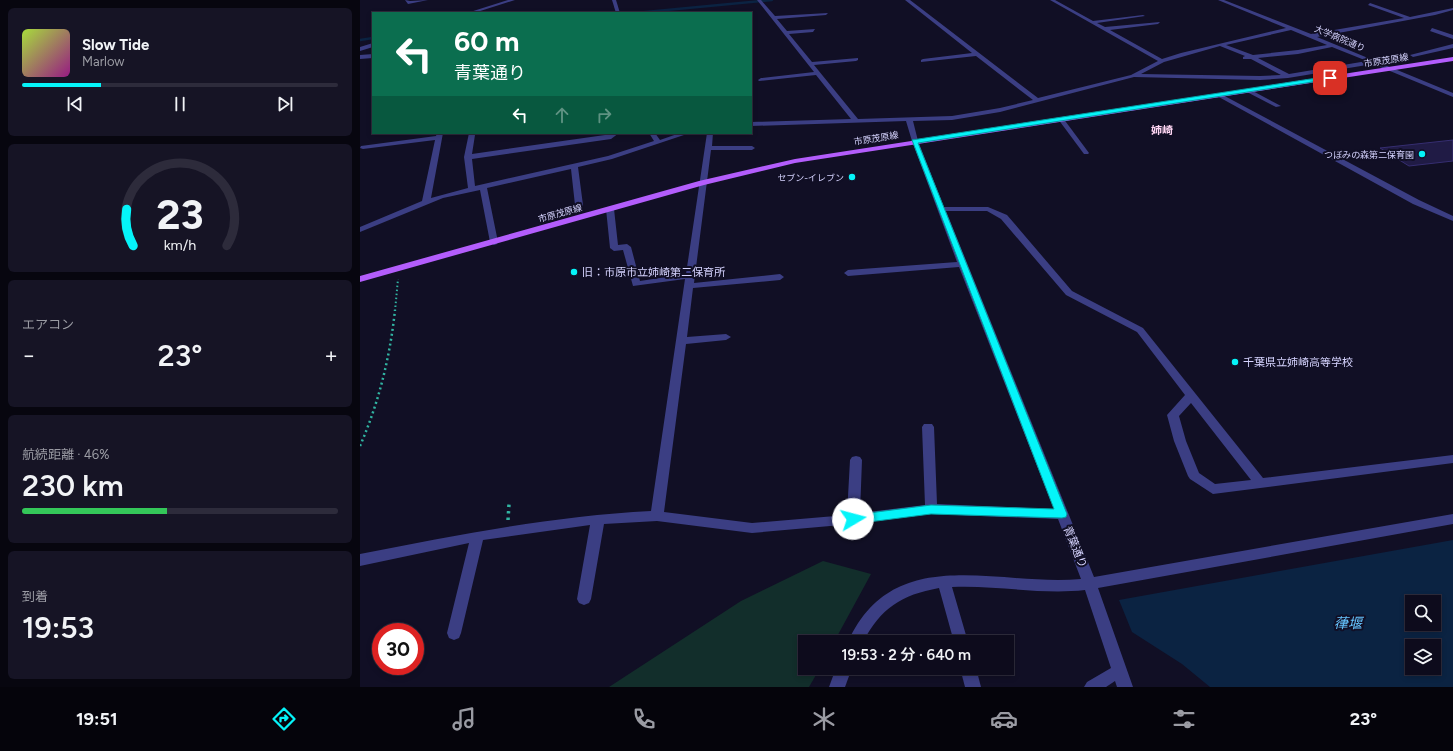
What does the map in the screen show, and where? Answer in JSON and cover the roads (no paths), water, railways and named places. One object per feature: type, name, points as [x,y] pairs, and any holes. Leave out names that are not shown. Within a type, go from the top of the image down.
[{"type":"main road","name":"市原茂原線","points":[[360,279],[702,182],[825,155],[1453,59]]},
{"type":"street","points":[[407,0],[408,3],[426,0]]},
{"type":"street","points":[[477,0],[490,0]]},
{"type":"street","points":[[614,0],[618,12]]},
{"type":"street","points":[[759,0],[856,121]]},
{"type":"street","points":[[907,0],[1038,101]]},
{"type":"street","points":[[1052,0],[1162,61]]},
{"type":"street","name":"大学病院通り","points":[[1220,0],[1292,28],[1453,95]]},
{"type":"street","points":[[473,12],[515,1]]},
{"type":"street","points":[[483,12],[515,1]]},
{"type":"street","points":[[1370,4],[1409,18]]},
{"type":"street","points":[[1311,36],[1435,14],[1453,9]]},
{"type":"street","points":[[774,18],[826,14]]},
{"type":"street","points":[[1093,22],[1143,16]]},
{"type":"street","points":[[1104,28],[1158,23]]},
{"type":"street","points":[[752,124],[952,118],[1000,110],[1133,76],[1162,61],[1292,28]]},
{"type":"street","points":[[785,33],[813,30]]},
{"type":"street","points":[[1432,30],[1453,37]]},
{"type":"street","points":[[360,45],[372,41]]},
{"type":"street","points":[[360,49],[372,45]]},
{"type":"street","points":[[1221,45],[1252,57],[1300,82]]},
{"type":"street","points":[[1245,58],[1298,52],[1333,45]]},
{"type":"street","points":[[1413,55],[1453,46]]},
{"type":"street","points":[[923,61],[977,54]]},
{"type":"street","points":[[360,57],[372,56]]},
{"type":"street","points":[[810,64],[856,59]]},
{"type":"street","points":[[1133,76],[1260,78],[1288,76],[1374,62]]},
{"type":"street","points":[[761,80],[818,73]]},
{"type":"street","points":[[1247,90],[1278,106]]},
{"type":"street","points":[[1219,95],[1416,202],[1453,219]]},
{"type":"street","points":[[1061,119],[1086,153]]},
{"type":"street","name":"青葉通り","points":[[909,120],[914,141],[1090,584],[1125,687]]},
{"type":"street","points":[[472,134],[468,157],[472,188]]},
{"type":"street","points":[[468,157],[611,137],[615,134]]},
{"type":"street","points":[[653,134],[658,142]]},
{"type":"street","points":[[360,230],[441,196],[610,158],[684,134]]},
{"type":"street","points":[[657,516],[710,134]]},
{"type":"street","points":[[363,147],[439,135],[426,202]]},
{"type":"street","points":[[707,148],[752,148]]},
{"type":"street","points":[[574,166],[579,205]]},
{"type":"street","points":[[483,186],[494,242]]},
{"type":"street","points":[[610,209],[614,248],[627,247],[636,284],[780,277]]},
{"type":"street","points":[[941,209],[988,209],[1004,217],[1069,293],[1140,330],[1261,484]]},
{"type":"street","points":[[848,273],[962,264]]},
{"type":"street","points":[[680,341],[726,336]]},
{"type":"street","points":[[1192,395],[1173,415],[1180,441],[1194,476],[1213,489],[1453,459]]},
{"type":"street","points":[[928,427],[931,509]]},
{"type":"street","points":[[853,519],[856,460]]},
{"type":"street","points":[[360,560],[477,536],[598,519],[657,516],[752,528],[853,519],[931,509],[1062,514]]},
{"type":"street","points":[[584,599],[598,519]]},
{"type":"street","points":[[859,635],[865,623],[881,605],[905,591],[944,582],[968,580],[1064,586],[1090,584],[1453,519]]},
{"type":"street","points":[[454,633],[477,536]]},
{"type":"street","points":[[944,582],[959,635]]},
{"type":"street","points":[[1092,687],[1119,671]]},
{"type":"street","points":[[837,687],[841,675]]},
{"type":"street","points":[[970,675],[973,687]]},
{"type":"water","name":"葎堰","points":[[1453,540],[1453,687],[1210,687],[1182,664],[1132,632],[1119,600]]},
{"type":"waterway","points":[[646,12],[772,0]]},
{"type":"waterway","points":[[360,40],[372,38]]},
{"type":"place","name":"つぼみの森第二保育園","points":[[1422,154]]},
{"type":"place","name":"セブン-イレブン","points":[[852,177]]},
{"type":"place","name":"旧：市原市立姉崎第二保育所","points":[[574,272]]},
{"type":"place","name":"千葉県立姉崎高等学校","points":[[1235,362]]},
{"type":"district","name":"姉崎","points":[[1162,130]]}]
